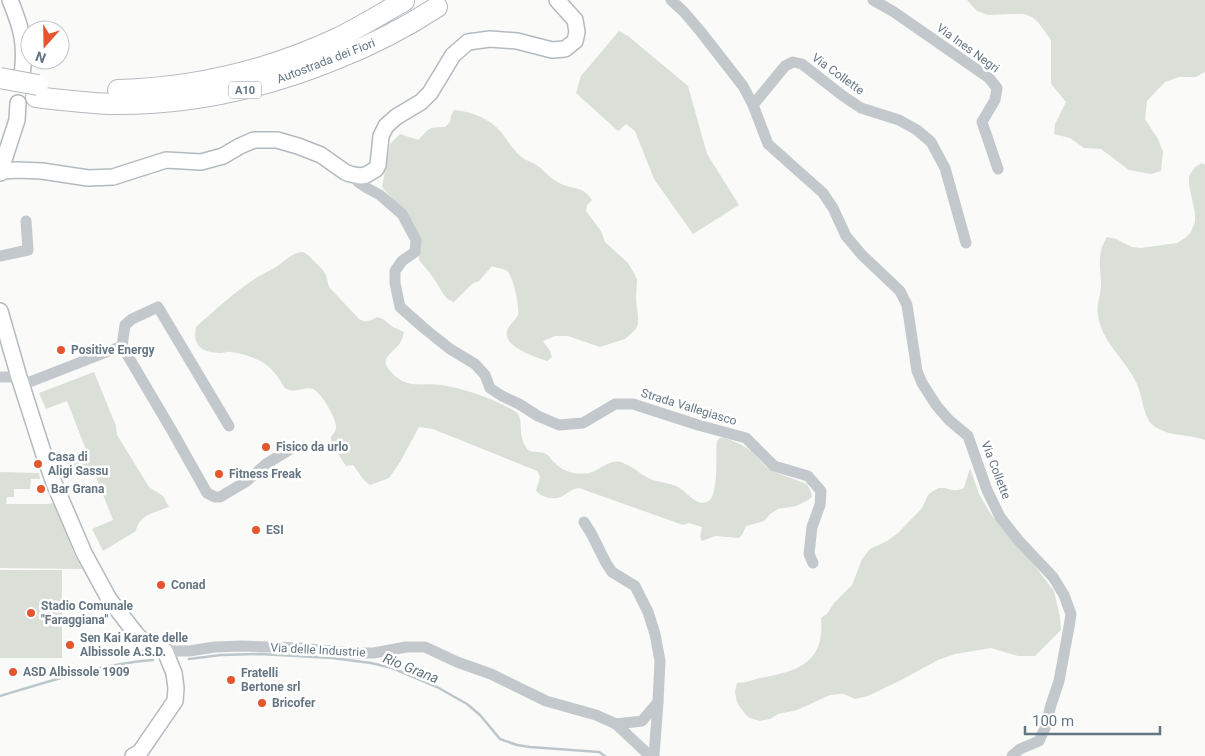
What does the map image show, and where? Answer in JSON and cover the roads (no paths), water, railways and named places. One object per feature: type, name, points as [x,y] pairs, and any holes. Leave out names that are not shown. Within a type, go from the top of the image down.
[{"type":"highway","name":"Autostrada dei Fiori","points":[[0,78],[26,94],[140,89],[211,81],[263,67],[314,48],[360,26],[404,1]]},
{"type":"highway","name":"Autostrada dei Fiori","points":[[0,90],[71,101],[111,104],[203,98],[246,89],[296,75],[362,49],[401,30],[437,7]]},
{"type":"street","points":[[10,0],[22,35],[26,94],[2,165],[88,178],[113,177],[166,160],[201,162],[223,156],[254,140],[277,140],[298,146],[321,155],[354,176],[366,175],[376,169],[378,165],[380,136],[386,126],[396,117],[421,102],[430,93],[453,55],[468,42],[490,39],[517,41],[552,50],[565,49],[570,45],[575,40],[577,32],[575,20],[557,0]]},
{"type":"street","name":"Via Collette","points":[[671,0],[701,32],[743,86],[753,105],[768,144],[822,194],[833,208],[846,236],[862,255],[900,291],[907,305],[917,371],[922,383],[936,405],[949,420],[968,436],[987,490],[1000,517],[1019,541],[1053,576],[1064,595],[1071,614],[1059,681],[1045,728],[1039,741],[1020,749],[1012,756]]},
{"type":"street","name":"Via Ines Negri","points":[[873,0],[894,12],[989,78],[997,88],[995,100],[982,122],[998,169]]},
{"type":"street","name":"Via Collette","points":[[753,105],[785,66],[793,62],[802,64],[861,108],[899,120],[917,130],[931,142],[945,168],[966,243]]},
{"type":"street","name":"Strada Vallegiasco","points":[[354,176],[358,182],[380,195],[402,214],[416,240],[415,252],[402,261],[395,271],[395,283],[400,307],[450,349],[475,364],[485,375],[490,388],[538,416],[559,425],[583,423],[615,404],[633,404],[746,438],[774,466],[808,476],[821,491],[820,505],[812,527],[809,554],[813,563]]},
{"type":"street","points":[[0,256],[28,250],[26,221]]},
{"type":"street","points":[[229,426],[158,307],[132,319],[124,325],[122,346],[206,493],[220,497],[248,481],[266,464],[289,450]]},
{"type":"street","name":"Via delle Industrie","points":[[1,315],[20,381],[54,483],[84,553],[109,599],[137,635],[150,647],[165,651],[189,651],[242,646],[299,648],[353,653],[367,653],[406,647],[425,647],[457,662],[492,674],[546,701],[596,715],[616,724],[642,721]]},
{"type":"street","points":[[0,377],[20,381],[122,346]]},
{"type":"street","points":[[584,522],[612,572],[635,586],[656,634],[660,661],[652,756]]},
{"type":"street","points":[[133,756],[140,752],[175,701],[174,673],[165,651]]},
{"type":"street","points":[[655,728],[642,721],[658,702]]},
{"type":"street","points":[[616,724],[652,756]]},
{"type":"waterway","name":"Rio Grana","points":[[189,659],[221,655],[260,654],[332,658],[371,663],[392,668],[437,687],[467,704],[480,715],[500,739],[517,745],[599,752],[605,756]]},
{"type":"waterway","name":"Rio Grana","points":[[0,696],[95,669],[153,660]]},
{"type":"place","name":"Positive Energy","points":[[61,350]]},
{"type":"place","name":"Fisico da urlo","points":[[266,447]]},
{"type":"place","name":"Casa di Aligi Sassu","points":[[38,464]]},
{"type":"place","name":"Fitness Freak","points":[[219,474]]},
{"type":"place","name":"Bar Grana","points":[[41,489]]},
{"type":"place","name":"ESI","points":[[256,530]]},
{"type":"place","name":"Conad","points":[[161,585]]},
{"type":"place","name":"Stadio Comunale \"Faraggiana\"","points":[[31,613]]},
{"type":"place","name":"Sen Kai Karate delle Albissole A.S.D.","points":[[70,645]]},
{"type":"place","name":"ASD Albissole 1909","points":[[13,672]]},
{"type":"place","name":"Fratelli Bertone srl","points":[[231,680]]},
{"type":"place","name":"Bricofer","points":[[262,703]]}]
